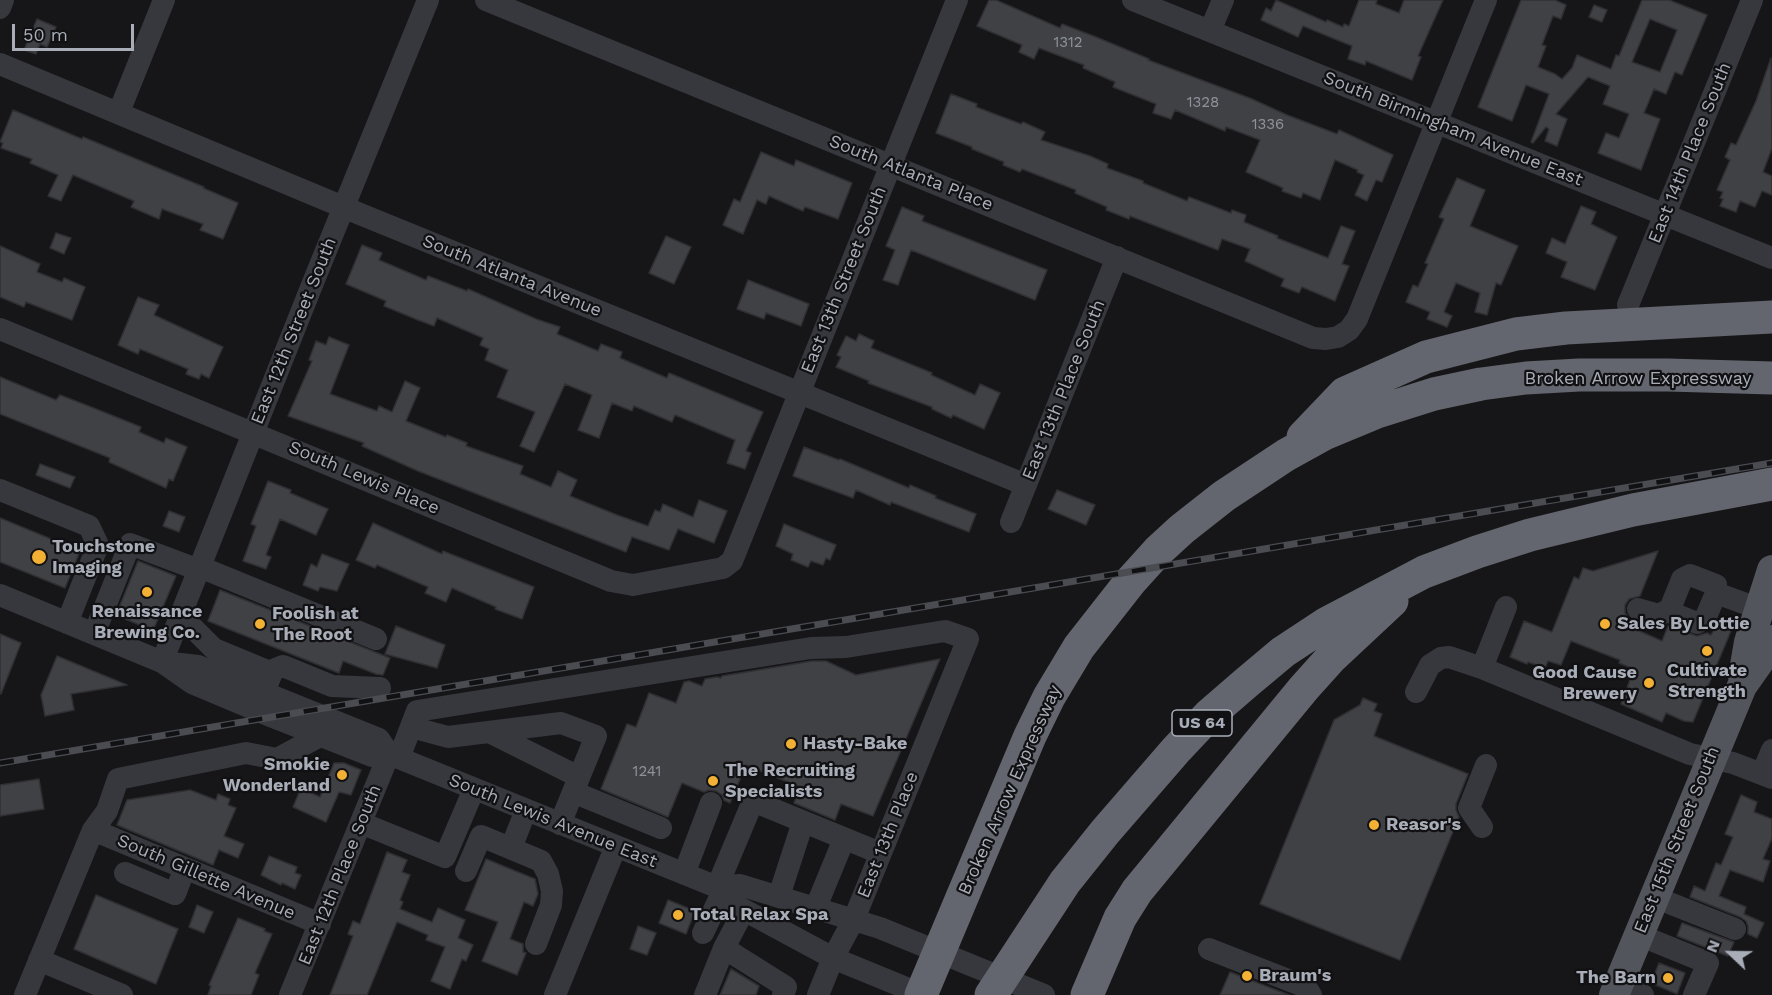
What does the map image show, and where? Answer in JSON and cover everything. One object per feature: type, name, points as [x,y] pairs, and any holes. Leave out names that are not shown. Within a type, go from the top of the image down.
[{"type":"highway","points":[[1286,455],[1345,393],[1426,357],[1516,334],[1566,328],[1772,317]]},
{"type":"highway","name":"Broken Arrow Expressway","points":[[922,995],[958,903],[1025,746],[1078,646],[1158,551],[1224,496],[1286,455],[1324,434],[1377,411],[1434,394],[1526,378],[1579,375],[1772,378]]},
{"type":"highway","name":"US 64","points":[[991,995],[1065,882],[1105,831],[1209,715],[1283,652],[1373,597],[1424,572],[1477,552],[1542,532],[1633,510],[1772,484]]},
{"type":"highway","points":[[1087,995],[1120,918],[1137,891],[1331,658],[1424,572]]},
{"type":"main road","name":"East 15th Street South","points":[[1742,686],[1749,642],[1772,570]]},
{"type":"main road","name":"East 15th Street South","points":[[1625,991],[1639,934],[1711,758],[1742,686],[1772,640]]},
{"type":"street","points":[[0,8],[3,0]]},
{"type":"street","points":[[119,112],[165,0]]},
{"type":"street","name":"East 12th Street South","points":[[162,662],[428,0]]},
{"type":"street","name":"South Atlanta Place","points":[[486,0],[1313,338],[1338,337],[1349,330],[1357,319],[1437,123]]},
{"type":"street","name":"East 13th Street South","points":[[732,561],[957,0]]},
{"type":"street","name":"South Birmingham Avenue East","points":[[1133,0],[1772,258]]},
{"type":"street","points":[[1210,31],[1222,0]]},
{"type":"street","points":[[1437,123],[1486,0]]},
{"type":"street","name":"East 14th Place South","points":[[1628,305],[1752,0]]},
{"type":"street","name":"South Atlanta Avenue","points":[[0,64],[1026,485]]},
{"type":"street","name":"East 13th Place South","points":[[1011,522],[1117,257]]},
{"type":"street","name":"South Lewis Place","points":[[0,329],[254,432],[611,582],[633,585],[723,568],[732,561]]},
{"type":"street","points":[[0,490],[89,526],[98,545],[67,622]]},
{"type":"street","points":[[94,634],[130,544],[200,569],[376,639]]},
{"type":"street","points":[[1638,609],[1659,615],[1670,609],[1682,579],[1690,575],[1716,585],[1716,593],[1705,619],[1697,623],[1674,614],[1670,609]]},
{"type":"street","points":[[1716,593],[1760,609]]},
{"type":"street","name":"South Lewis Avenue East","points":[[0,595],[162,662],[192,683],[320,736],[372,756],[394,756],[684,873],[719,890],[731,903],[833,958],[922,995]]},
{"type":"street","points":[[1482,668],[1506,607]]},
{"type":"street","points":[[178,622],[193,628],[214,649],[268,683],[273,670],[283,666],[332,686],[380,688]]},
{"type":"street","name":"East 13th Place","points":[[411,727],[417,711],[665,670],[811,648],[846,647],[945,631],[968,639],[854,919],[833,958],[818,995]]},
{"type":"street","points":[[1416,692],[1430,665],[1441,658],[1449,657],[1482,668],[1690,754],[1733,763],[1767,776],[1772,750]]},
{"type":"street","name":"South Lewis Avenue East","points":[[162,662],[198,666],[268,683],[379,739],[394,756]]},
{"type":"street","points":[[411,727],[448,737],[561,723],[596,736],[560,824]]},
{"type":"street","name":"East 12th Place South","points":[[291,995],[361,823],[411,727]]},
{"type":"street","points":[[489,732],[576,785],[597,802],[661,828]]},
{"type":"street","points":[[24,995],[93,830],[107,812],[118,779],[246,753],[277,759],[320,736]]},
{"type":"street","points":[[1482,827],[1469,808],[1486,765]]},
{"type":"street","points":[[361,823],[445,857],[474,789]]},
{"type":"street","points":[[704,933],[753,801],[880,853]]},
{"type":"street","points":[[584,834],[597,802]]},
{"type":"street","points":[[684,873],[711,803]]},
{"type":"street","points":[[511,848],[526,810]]},
{"type":"street","points":[[779,896],[803,822]]},
{"type":"street","name":"South Gillette Avenue","points":[[93,830],[320,924]]},
{"type":"street","points":[[466,871],[481,836],[541,861],[548,874],[552,891],[551,905],[536,944]]},
{"type":"street","points":[[816,908],[844,839]]},
{"type":"street","points":[[555,995],[616,846]]},
{"type":"street","points":[[125,873],[174,894],[185,868]]},
{"type":"street","name":"South Lewis Avenue East","points":[[719,890],[740,885],[854,919],[1044,995]]},
{"type":"street","points":[[1654,897],[1735,929]]},
{"type":"street","points":[[705,995],[724,948],[744,910]]},
{"type":"street","points":[[548,912],[583,926]]},
{"type":"street","points":[[1639,934],[1708,963],[1694,995]]},
{"type":"street","points":[[724,948],[791,992]]},
{"type":"street","points":[[1209,949],[1306,987],[1311,995]]},
{"type":"street","points":[[39,960],[122,995]]},
{"type":"building","points":[[989,0],[996,0],[1060,28],[1062,24],[1096,37],[1148,60],[1337,134],[1339,130],[1393,155],[1382,182],[1376,180],[1367,201],[1355,195],[1364,175],[1335,160],[1320,200],[1303,193],[1301,198],[1282,191],[1283,188],[1246,172],[1260,140],[1226,127],[1225,131],[1175,110],[1171,119],[1153,113],[1156,104],[1113,87],[1115,82],[1083,68],[1084,65],[1039,48],[1034,59],[1019,52],[1022,45],[977,26]]},
{"type":"building","points":[[1276,0],[1343,27],[1344,24],[1349,26],[1359,0],[1377,0],[1376,4],[1399,13],[1404,0],[1443,0],[1418,56],[1421,57],[1412,80],[1366,61],[1365,65],[1348,59],[1352,46],[1303,26],[1298,37],[1261,20],[1266,8],[1271,11]]},
{"type":"building","points":[[1521,0],[1555,0],[1566,5],[1561,19],[1553,16],[1542,45],[1546,46],[1538,67],[1562,79],[1572,68],[1577,55],[1611,69],[1616,55],[1619,56],[1642,0],[1669,0],[1707,15],[1682,75],[1675,72],[1666,94],[1654,89],[1644,113],[1660,119],[1641,170],[1598,153],[1606,133],[1619,138],[1629,114],[1603,104],[1610,86],[1588,77],[1556,114],[1567,119],[1557,146],[1545,141],[1549,129],[1546,127],[1533,143],[1531,142],[1549,94],[1526,85],[1512,121],[1478,107]],"holes":[[[1650,19],[1677,30],[1660,72],[1632,62]]]},
{"type":"building","points":[[1594,5],[1607,10],[1602,22],[1589,17]]},
{"type":"building","points":[[37,19],[56,27],[47,47],[40,44],[36,54],[24,50]]},
{"type":"building","points":[[1771,58],[1772,148],[1763,172],[1772,176],[1772,195],[1762,191],[1755,207],[1740,201],[1736,212],[1720,206],[1723,192],[1717,190],[1730,160],[1725,157],[1731,143],[1736,145],[1756,101]]},
{"type":"building","points":[[951,94],[977,104],[976,107],[1021,124],[1023,122],[1045,132],[1041,140],[1090,156],[1108,164],[1107,168],[1143,181],[1143,183],[1187,201],[1189,197],[1231,213],[1232,210],[1246,215],[1244,222],[1328,258],[1341,226],[1355,231],[1342,264],[1349,266],[1335,301],[1302,287],[1299,293],[1281,286],[1284,279],[1245,261],[1250,249],[1222,239],[1218,250],[1130,216],[1129,219],[1106,210],[1107,207],[1075,193],[1076,190],[1022,169],[1020,172],[972,147],[936,133]]},
{"type":"building","points":[[13,110],[238,203],[223,239],[200,230],[203,224],[162,209],[159,219],[131,207],[134,201],[73,175],[61,201],[48,196],[58,175],[30,163],[32,159],[1,148],[3,143],[0,142]]},
{"type":"building","points":[[761,152],[794,166],[796,160],[852,183],[838,219],[805,207],[803,211],[769,196],[766,204],[757,200],[743,234],[723,225],[734,199],[740,202]]},
{"type":"building","points":[[1457,178],[1485,190],[1470,226],[1518,246],[1501,285],[1496,283],[1487,315],[1475,312],[1480,293],[1456,283],[1444,312],[1452,316],[1447,327],[1427,319],[1430,312],[1406,302],[1413,285],[1418,287],[1428,264],[1425,263],[1444,219],[1439,217]]},
{"type":"building","points":[[1581,206],[1596,212],[1591,224],[1617,237],[1595,290],[1561,277],[1567,262],[1546,253],[1552,238],[1565,244]]},
{"type":"building","points":[[902,207],[924,216],[922,221],[1047,270],[1035,300],[911,250],[898,285],[883,280],[895,250],[886,246]]},
{"type":"building","points":[[56,233],[71,238],[64,254],[50,248]]},
{"type":"building","points":[[666,236],[691,247],[674,284],[649,273]]},
{"type":"building","points":[[362,245],[382,253],[379,260],[426,280],[428,276],[467,291],[468,289],[560,327],[557,334],[598,351],[601,344],[622,352],[620,358],[667,378],[669,373],[763,412],[746,451],[751,453],[745,469],[727,463],[735,440],[675,415],[672,422],[634,406],[632,411],[612,403],[599,438],[578,430],[592,395],[565,384],[534,452],[520,446],[535,412],[497,397],[508,370],[485,360],[489,349],[480,345],[483,338],[437,318],[434,326],[418,320],[384,306],[386,301],[346,284]]},
{"type":"building","points":[[0,246],[40,264],[37,272],[62,282],[64,278],[85,287],[72,320],[26,302],[24,307],[0,297]]},
{"type":"building","points":[[748,280],[809,304],[801,326],[766,313],[764,319],[737,309]]},
{"type":"building","points":[[138,297],[159,305],[154,315],[223,347],[209,378],[201,374],[199,379],[186,374],[188,369],[140,349],[138,354],[118,345]]},
{"type":"building","points":[[859,334],[874,341],[871,348],[932,373],[931,375],[975,395],[980,384],[1000,393],[984,429],[953,415],[951,418],[932,407],[868,383],[869,381],[836,367],[841,357],[837,355],[846,336],[856,341]]},
{"type":"building","points":[[329,337],[349,345],[330,394],[377,411],[379,406],[392,412],[405,381],[420,388],[406,421],[523,466],[520,474],[551,487],[558,471],[577,480],[570,496],[648,526],[655,510],[660,512],[663,504],[693,517],[699,500],[727,511],[714,543],[678,529],[669,550],[632,537],[626,552],[418,471],[362,446],[364,443],[288,416],[312,361],[309,360],[316,341],[326,345]]},
{"type":"building","points":[[0,377],[56,400],[60,395],[141,427],[139,432],[164,443],[166,438],[187,447],[173,481],[169,479],[166,488],[109,462],[110,458],[0,414]]},
{"type":"building","points":[[804,447],[840,459],[909,488],[910,485],[936,496],[935,498],[976,514],[969,532],[891,502],[890,505],[856,490],[853,498],[793,476]]},
{"type":"building","points":[[40,464],[75,477],[70,488],[36,475]]},
{"type":"building","points":[[268,481],[328,509],[316,535],[280,519],[266,555],[271,557],[266,569],[243,561],[256,526],[251,524]]},
{"type":"building","points":[[1057,490],[1095,505],[1086,525],[1048,509]]},
{"type":"building","points":[[169,511],[185,517],[179,532],[163,526]]},
{"type":"building","name":"Touchstone Imaging","points":[[0,518],[80,551],[65,588],[0,562]]},
{"type":"building","points":[[373,523],[442,554],[443,551],[534,587],[522,619],[452,588],[446,602],[425,593],[428,587],[377,565],[375,568],[356,560]]},
{"type":"building","points":[[784,524],[836,545],[830,560],[826,558],[823,565],[811,561],[808,567],[791,560],[793,554],[776,546]]},
{"type":"building","points":[[1658,551],[1640,596],[1629,599],[1625,605],[1625,613],[1630,620],[1628,626],[1662,641],[1668,626],[1697,636],[1707,633],[1711,635],[1719,620],[1733,626],[1693,722],[1684,721],[1666,713],[1662,722],[1621,704],[1634,669],[1619,663],[1620,660],[1571,641],[1561,665],[1548,661],[1545,668],[1510,657],[1524,621],[1552,632],[1574,577],[1579,579],[1583,568],[1593,571]]},
{"type":"building","points":[[322,554],[349,564],[337,591],[320,587],[318,591],[303,585],[311,564],[317,567]]},
{"type":"building","name":"Renaissance Brewing Co.","points":[[138,561],[176,576],[155,626],[149,629],[116,615]]},
{"type":"building","points":[[220,590],[390,658],[383,675],[343,661],[339,673],[208,621]]},
{"type":"building","points":[[396,626],[445,645],[437,668],[385,654]]},
{"type":"building","points":[[0,634],[21,643],[1,694],[0,694]]},
{"type":"building","points":[[57,656],[127,685],[71,694],[74,710],[45,716],[41,695]]},
{"type":"building","name":"Hasty-Bake","points":[[940,659],[873,816],[841,804],[835,820],[794,803],[800,787],[746,765],[730,803],[716,791],[704,792],[682,783],[668,817],[601,789],[627,724],[636,727],[649,693],[676,703],[684,682],[689,681],[702,686],[705,679],[812,661],[826,661],[856,675]]},
{"type":"building","name":"Reasor's","points":[[1363,698],[1377,704],[1374,711],[1382,714],[1374,736],[1468,774],[1456,804],[1459,817],[1400,960],[1260,904],[1334,720],[1360,705]]},
{"type":"building","points":[[334,763],[344,763],[361,770],[351,795],[339,792],[326,822],[293,807],[301,788],[320,797]]},
{"type":"building","points":[[39,779],[44,809],[0,816],[0,785]]},
{"type":"building","points":[[190,790],[216,800],[218,794],[230,799],[228,805],[236,808],[224,836],[244,844],[238,858],[219,850],[213,865],[117,825],[127,800]]},
{"type":"building","points":[[1741,795],[1757,802],[1754,812],[1772,819],[1772,838],[1763,859],[1770,861],[1763,882],[1730,870],[1719,896],[1746,907],[1744,914],[1764,923],[1757,938],[1748,934],[1746,921],[1740,917],[1690,897],[1694,886],[1705,891],[1716,863],[1721,865],[1733,837],[1725,834]]},
{"type":"building","points":[[387,852],[407,860],[402,872],[410,875],[400,900],[403,902],[400,909],[432,922],[438,908],[465,920],[458,938],[473,945],[466,961],[462,959],[450,989],[431,981],[445,947],[426,940],[428,935],[397,922],[367,995],[330,995],[353,936],[348,934],[353,921],[360,924]]},
{"type":"building","points":[[269,856],[297,867],[295,873],[301,875],[295,889],[261,875]]},
{"type":"building","points":[[486,859],[535,879],[538,894],[533,906],[524,902],[510,939],[523,944],[523,952],[526,953],[517,975],[482,961],[498,922],[465,910]]},
{"type":"building","points":[[96,895],[178,929],[156,984],[74,949]]},
{"type":"building","name":"Total Relax Spa","points":[[668,900],[695,911],[686,934],[659,923]]},
{"type":"building","points":[[197,905],[213,912],[204,933],[189,927]]},
{"type":"building","points":[[238,918],[272,934],[255,973],[259,975],[251,995],[208,995],[211,986],[209,985]]},
{"type":"building","points":[[1682,923],[1734,942],[1728,956],[1677,936]]},
{"type":"building","points":[[638,926],[656,933],[647,955],[630,949]]},
{"type":"building","name":"The Barn","points":[[1659,963],[1685,973],[1677,994],[1651,983]]},
{"type":"building","points":[[731,969],[759,986],[756,995],[720,995]]},
{"type":"building","points":[[1230,972],[1289,995],[1220,995]]},
{"type":"railway","points":[[0,763],[1772,463]]},
{"type":"place","name":"Touchstone Imaging","points":[[39,557]]},
{"type":"place","name":"Renaissance Brewing Co.","points":[[147,592]]},
{"type":"place","name":"Foolish at The Root","points":[[260,624]]},
{"type":"place","name":"Sales By Lottie","points":[[1605,624]]},
{"type":"place","name":"Cultivate Strength","points":[[1707,651]]},
{"type":"place","name":"Good Cause Brewery","points":[[1649,683]]},
{"type":"place","name":"Hasty-Bake","points":[[791,744]]},
{"type":"place","name":"Smokie Wonderland","points":[[342,775]]},
{"type":"place","name":"The Recruiting Specialists","points":[[713,781]]},
{"type":"place","name":"Reasor's","points":[[1374,825]]},
{"type":"place","name":"Total Relax Spa","points":[[678,915]]},
{"type":"place","name":"Braum's","points":[[1247,976]]},
{"type":"place","name":"The Barn","points":[[1668,978]]}]
